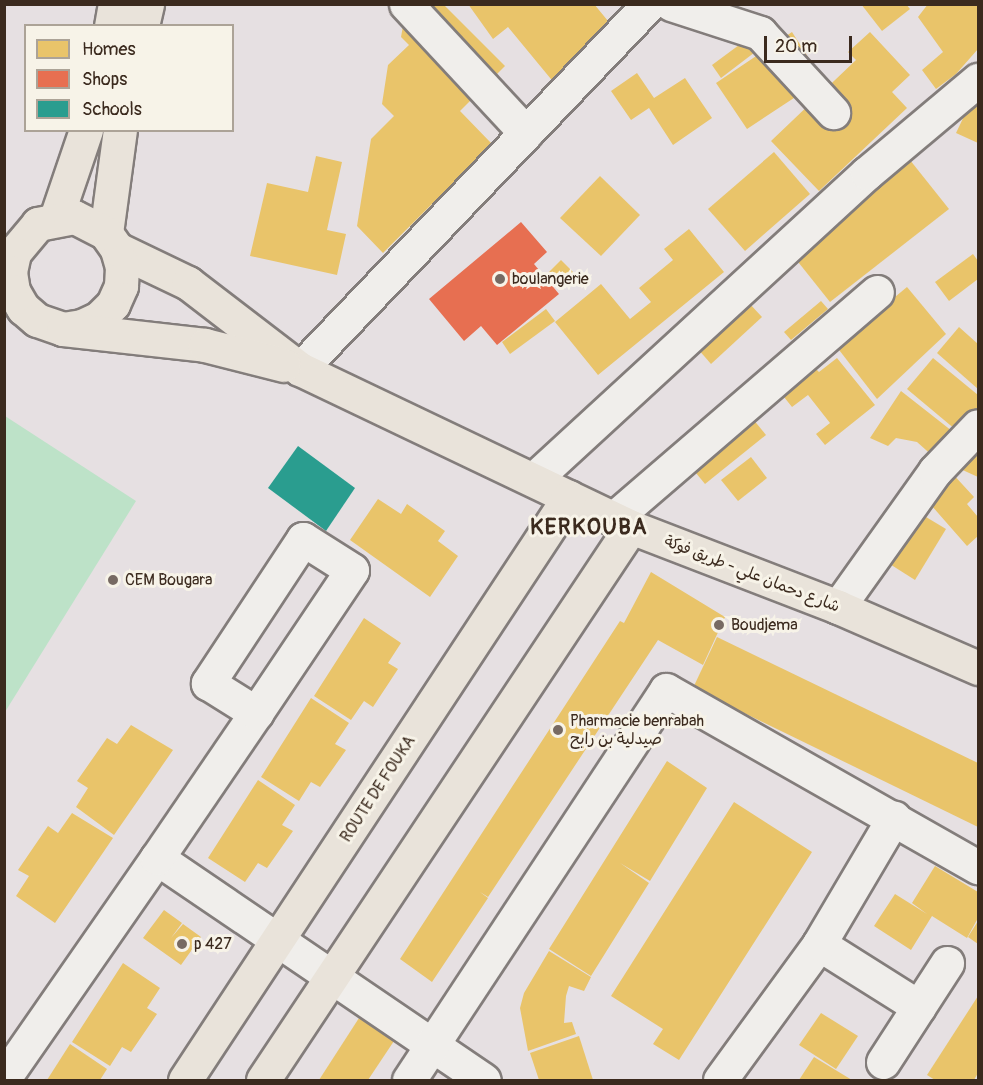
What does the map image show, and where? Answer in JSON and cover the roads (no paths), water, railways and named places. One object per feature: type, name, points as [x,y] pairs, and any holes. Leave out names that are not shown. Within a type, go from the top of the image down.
[{"type":"main road","points":[[111,24],[115,4]]},
{"type":"main road","points":[[142,24],[147,4]]},
{"type":"main road","points":[[56,218],[85,132]]},
{"type":"main road","points":[[112,241],[74,217],[56,218],[38,224],[14,240],[10,272],[13,291],[23,308],[50,324],[82,326],[99,318],[113,304],[121,286],[122,267],[112,241],[120,132]]},
{"type":"main road","name":"شارع دحمان علي - طريق فوكة","points":[[112,241],[188,283],[300,369]]},
{"type":"main road","name":"شارع دحمان علي - طريق فوكة","points":[[4,316],[206,345],[300,369],[622,523],[838,607],[978,667]]},
{"type":"main road","name":"ROUTE DE FOUKA","points":[[185,1080],[569,497]]},
{"type":"main road","points":[[263,1080],[332,977],[622,523]]},
{"type":"street","points":[[406,4],[526,133]]},
{"type":"street","points":[[300,369],[648,4]]},
{"type":"street","points":[[671,4],[760,33],[833,112]]},
{"type":"street","points":[[534,479],[867,173],[978,80]]},
{"type":"street","points":[[622,523],[877,292]]},
{"type":"street","points":[[838,607],[935,471],[978,426]]},
{"type":"street","points":[[4,1078],[157,858],[256,713],[352,570],[303,539],[208,683],[256,713]]},
{"type":"street","points":[[409,1080],[666,690],[894,817],[978,867]]},
{"type":"street","points":[[720,1080],[819,944],[894,817]]},
{"type":"street","points":[[157,858],[484,1080]]},
{"type":"street","points":[[819,944],[919,1007]]},
{"type":"street","points":[[883,1062],[947,963]]},
{"type":"place","name":"boulangerie","points":[[500,279]]},
{"type":"place","name":"CEM Bougara","points":[[113,580]]},
{"type":"place","name":"Boudjema","points":[[719,625]]},
{"type":"place","name":"Pharmacie benrabah صيدلية بن رابح","points":[[558,730]]},
{"type":"place","name":"p 427","points":[[182,944]]},
{"type":"district","name":"KERKOUBA","points":[[589,528]]}]
